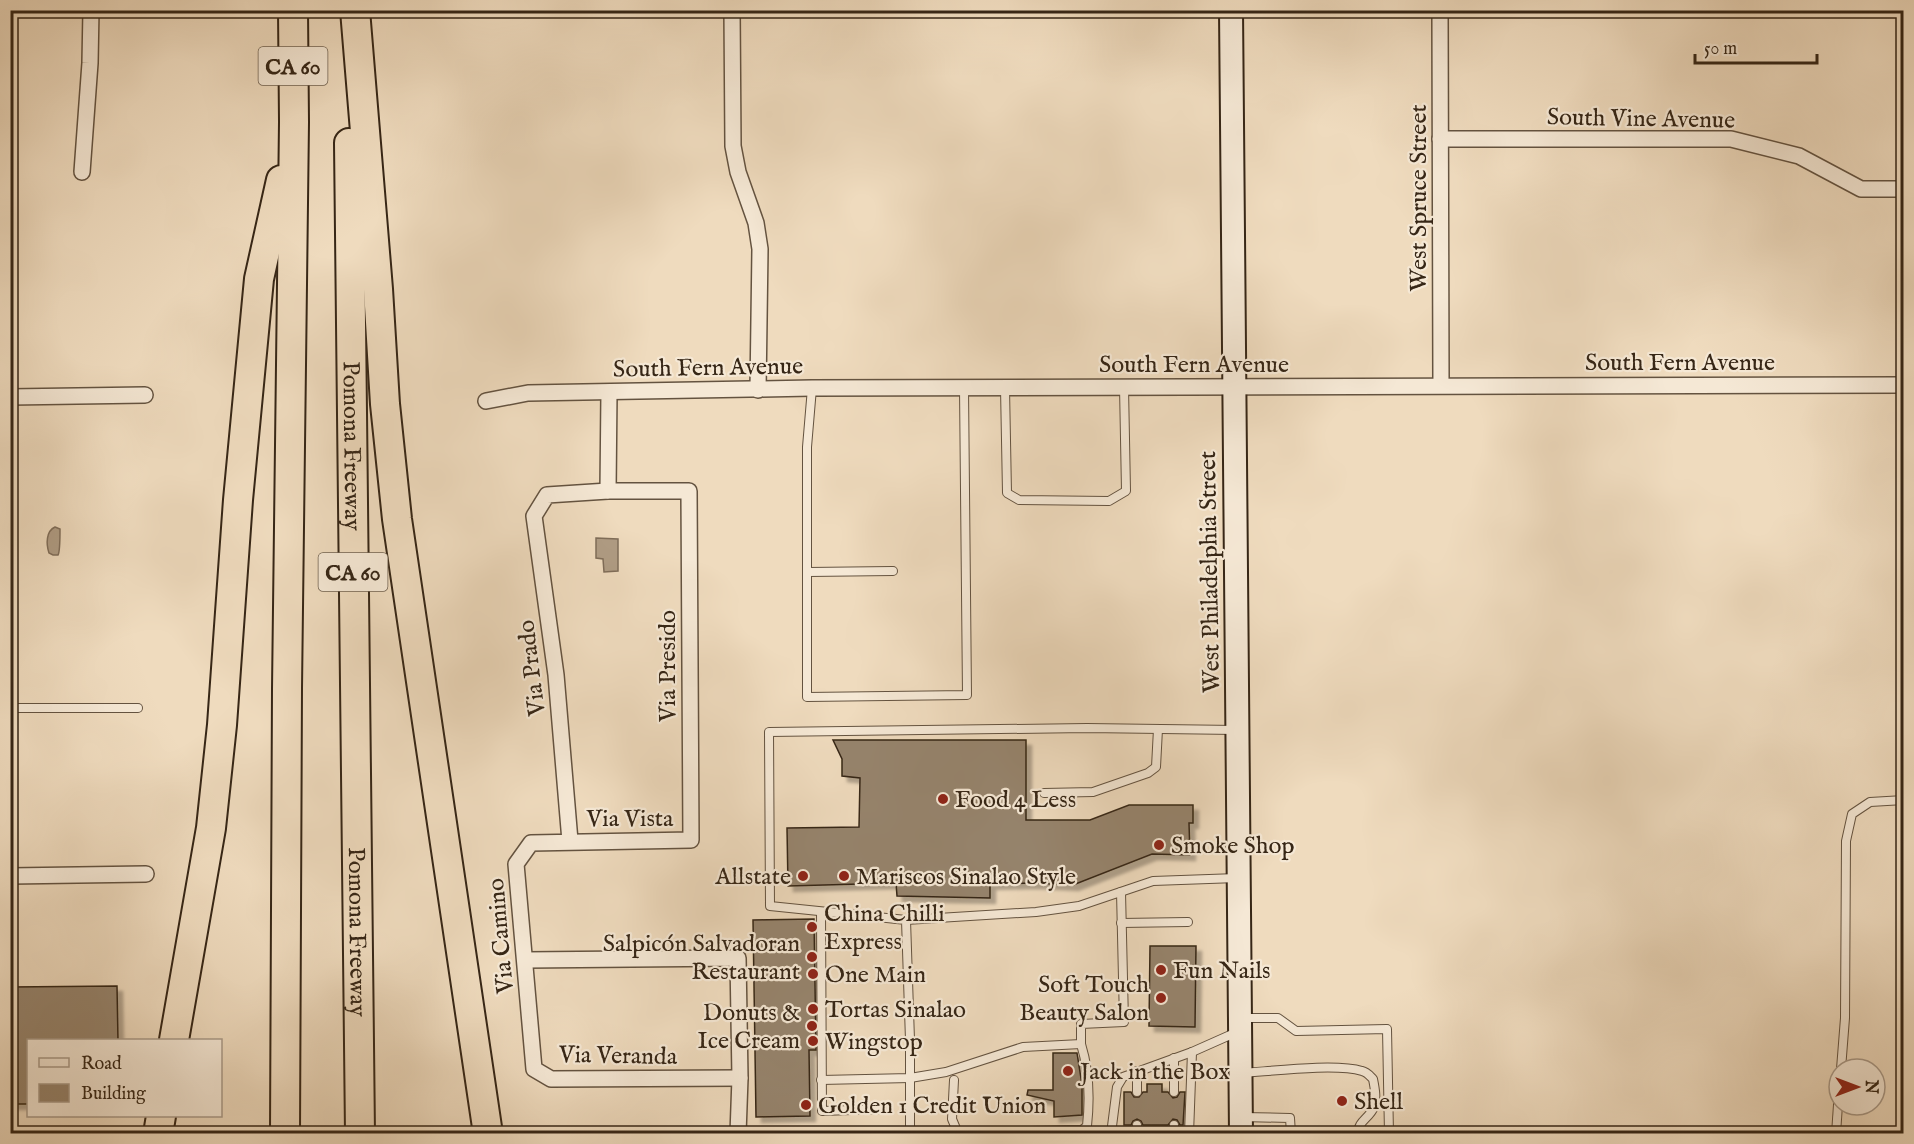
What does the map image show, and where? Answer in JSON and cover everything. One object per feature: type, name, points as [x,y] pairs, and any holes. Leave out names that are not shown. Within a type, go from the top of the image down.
[{"type":"highway","name":"CA 60","points":[[285,1134],[293,10]]},
{"type":"highway","name":"Pomona Freeway","points":[[347,10],[360,1134]]},
{"type":"highway","points":[[355,10],[385,404],[397,519],[488,1134]]},
{"type":"highway","points":[[174,1039],[214,805],[238,500],[259,279],[294,122]]},
{"type":"highway","points":[[158,1134],[161,1117]]},
{"type":"main road","name":"West Philadelphia Street","points":[[1231,10],[1241,1125]]},
{"type":"street","points":[[82,172],[90,63],[91,10]]},
{"type":"street","points":[[732,10],[733,146],[738,172],[756,223],[760,249],[758,390]]},
{"type":"street","name":"West Spruce Street","points":[[1440,10],[1441,385]]},
{"type":"street","name":"South Vine Avenue","points":[[1440,139],[1731,139],[1799,156],[1861,189],[1904,189]]},
{"type":"street","name":"South Fern Avenue","points":[[486,401],[528,393],[758,390],[812,387],[1904,385]]},
{"type":"street","points":[[608,491],[609,392]]},
{"type":"street","points":[[10,397],[145,395]]},
{"type":"street","name":"Via Presido","points":[[608,491],[689,491],[691,840]]},
{"type":"street","name":"Via Prado","points":[[570,841],[556,675],[534,516],[547,495],[608,491]]},
{"type":"street","name":"Via Vista","points":[[570,841],[691,840]]},
{"type":"street","name":"Via Camino","points":[[534,1069],[516,864],[531,843],[570,841]]},
{"type":"street","points":[[10,876],[146,874]]},
{"type":"street","points":[[526,960],[738,958],[740,1078],[738,1134]]},
{"type":"street","name":"Via Veranda","points":[[534,1069],[550,1079],[740,1078]]},
{"type":"lane","points":[[812,387],[807,447],[807,697],[967,695],[964,388]]},
{"type":"lane","points":[[1005,388],[1007,493],[1019,500],[1109,501],[1126,491],[1124,387]]},
{"type":"lane","points":[[808,572],[893,571]]},
{"type":"lane","points":[[10,708],[138,708]]},
{"type":"lane","points":[[1044,793],[1093,792],[1148,773],[1156,767],[1158,729]]},
{"type":"lane","points":[[1237,730],[769,732],[770,906],[906,920],[1036,912],[1079,906],[1153,881],[1239,878]]},
{"type":"lane","points":[[1842,1057],[1845,1018],[1846,840],[1852,814],[1870,802],[1904,800]]},
{"type":"lane","points":[[954,1080],[952,1119],[957,1131],[1082,1130],[1087,1126],[1087,1062],[1081,1044],[1081,1024],[1124,1022],[1121,892]]},
{"type":"lane","points":[[821,912],[822,1111],[882,1109]]},
{"type":"lane","points":[[906,920],[910,1134]]},
{"type":"lane","points":[[1121,923],[1188,922]]},
{"type":"lane","points":[[1111,1134],[1117,1086],[1123,1077],[1192,1052],[1240,1024],[1278,1018],[1296,1031],[1387,1029],[1389,1134]]},
{"type":"lane","points":[[822,1080],[910,1078],[946,1072],[1023,1047],[1081,1044]]},
{"type":"lane","points":[[1189,1134],[1192,1052]]},
{"type":"lane","points":[[1174,1058],[1174,1092]]},
{"type":"lane","points":[[1240,1073],[1321,1069],[1364,1071],[1373,1079],[1376,1093],[1373,1108],[1363,1119],[1358,1134]]},
{"type":"lane","points":[[1137,1071],[1137,1092]]},
{"type":"lane","points":[[1836,1134],[1837,1117]]},
{"type":"lane","points":[[1241,1125],[1290,1118],[1291,1134]]},
{"type":"lane","points":[[21,1134],[66,1134]]},
{"type":"shaded area","points":[[55,527],[60,529],[58,555],[49,553],[47,546],[48,535]]},
{"type":"shaded area","points":[[596,538],[618,539],[618,571],[604,572],[603,559],[596,558]]},
{"type":"building","name":"Food 4 Less","points":[[833,740],[1026,740],[1026,820],[1090,820],[1129,805],[1193,805],[1193,823],[1189,823],[1190,855],[1152,854],[1073,885],[990,884],[990,898],[897,896],[896,883],[788,886],[787,828],[859,827],[860,778],[842,776],[842,759]]},
{"type":"building","points":[[814,919],[816,1050],[809,1050],[810,1116],[756,1117],[753,920]]},
{"type":"building","points":[[1150,946],[1196,946],[1195,1027],[1149,1026]]},
{"type":"building","points":[[117,986],[118,1039],[27,1039],[27,1104],[10,1104],[10,987]]},
{"type":"building","name":"Jack in the Box","points":[[1053,1053],[1077,1053],[1082,1085],[1082,1115],[1054,1117],[1054,1101],[1027,1095],[1028,1090],[1053,1090]]},
{"type":"building","points":[[1147,1084],[1162,1084],[1162,1092],[1168,1092],[1173,1098],[1177,1097],[1180,1092],[1185,1092],[1183,1125],[1173,1119],[1168,1125],[1143,1125],[1137,1119],[1131,1125],[1124,1125],[1124,1092],[1131,1092],[1134,1097],[1139,1097],[1143,1092],[1147,1092]]},
{"type":"place","name":"Food 4 Less","points":[[943,799]]},
{"type":"place","name":"Smoke Shop","points":[[1159,845]]},
{"type":"place","name":"Allstate","points":[[803,876]]},
{"type":"place","name":"Mariscos Sinalao Style","points":[[844,876]]},
{"type":"place","name":"China Chilli Express","points":[[812,927]]},
{"type":"place","name":"Salpicón Salvadoran Restaurant","points":[[812,957]]},
{"type":"place","name":"Fun Nails","points":[[1161,970]]},
{"type":"place","name":"One Main","points":[[813,974]]},
{"type":"place","name":"Soft Touch Beauty Salon","points":[[1161,998]]},
{"type":"place","name":"Tortas Sinalao","points":[[813,1009]]},
{"type":"place","name":"Donuts & Ice Cream","points":[[812,1026]]},
{"type":"place","name":"Wingstop","points":[[813,1041]]},
{"type":"place","name":"Jack in the Box","points":[[1068,1071]]},
{"type":"place","name":"Shell","points":[[1342,1101]]},
{"type":"place","name":"Golden 1 Credit Union","points":[[806,1105]]}]
